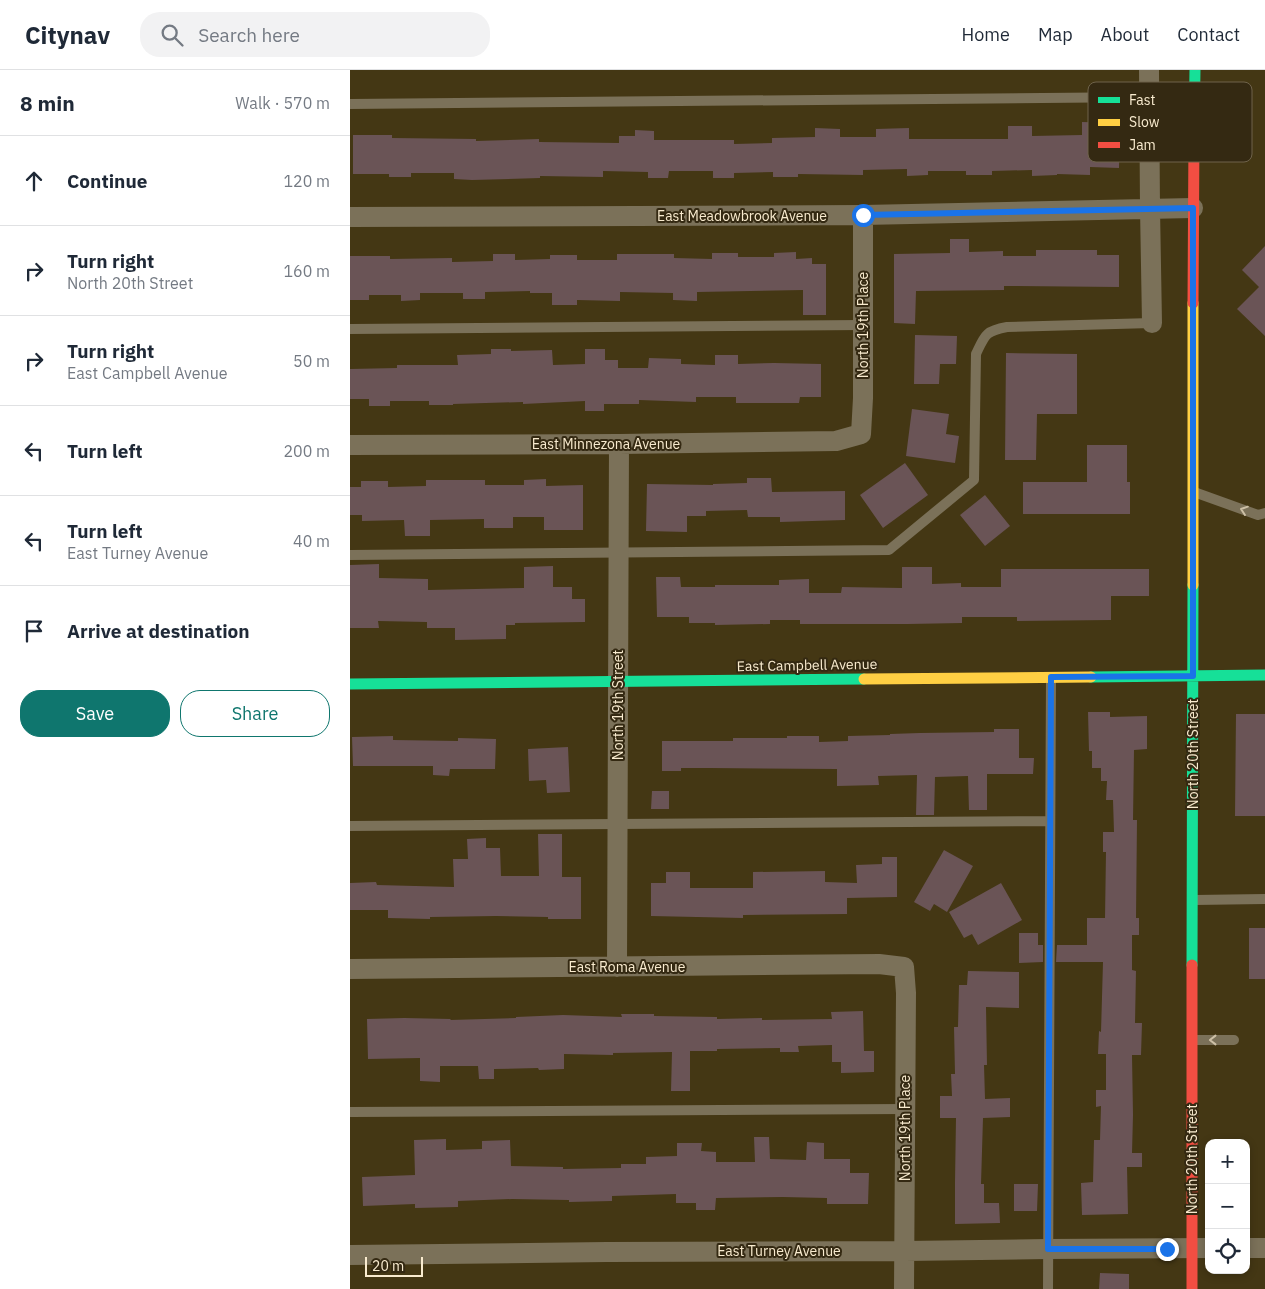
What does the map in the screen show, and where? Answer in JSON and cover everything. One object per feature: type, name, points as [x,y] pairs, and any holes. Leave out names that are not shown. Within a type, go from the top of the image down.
[{"type":"street","points":[[1150,162],[1152,323]]},
{"type":"street","name":"North 20th Street","points":[[1192,1289],[1201,1248],[1193,1040],[1192,900],[1194,162]]},
{"type":"street","name":"East Meadowbrook Avenue","points":[[350,217],[863,215],[1193,208]]},
{"type":"street","name":"North 19th Place","points":[[861,434],[863,398],[863,215]]},
{"type":"street","name":"East Minnezona Avenue","points":[[350,445],[836,441],[861,434]]},
{"type":"street","name":"North 19th Street","points":[[617,967],[619,444]]},
{"type":"street","name":"East Campbell Avenue","points":[[350,684],[1265,675]]},
{"type":"street","name":"East Roma Avenue","points":[[350,969],[879,964],[904,967]]},
{"type":"street","name":"North 19th Place","points":[[904,967],[906,993],[904,1289]]},
{"type":"street","name":"East Turney Avenue","points":[[350,1255],[1201,1248]]},
{"type":"street","points":[[1250,1248],[1265,1248]]},
{"type":"lane","points":[[350,104],[1088,98]]},
{"type":"lane","points":[[350,555],[889,550],[974,480],[976,354],[984,337],[993,330],[1007,327],[1152,323]]},
{"type":"lane","points":[[350,330],[863,325]]},
{"type":"lane","points":[[1193,492],[1258,515],[1265,513]]},
{"type":"lane","points":[[1048,1289],[1051,677]]},
{"type":"lane","points":[[350,826],[1050,821]]},
{"type":"lane","points":[[1192,900],[1265,899]]},
{"type":"lane","points":[[1193,1040],[1234,1040]]},
{"type":"lane","points":[[350,1112],[905,1109]]},
{"type":"building","points":[[1082,122],[1088,122],[1088,162],[1119,162],[1119,168],[1090,167],[1090,175],[1057,174],[1032,176],[1032,170],[992,171],[992,175],[966,175],[966,171],[928,171],[928,175],[907,176],[907,169],[863,170],[863,175],[798,174],[798,177],[773,177],[773,172],[734,173],[734,178],[713,178],[713,171],[669,171],[668,178],[648,178],[648,172],[603,171],[603,177],[540,176],[540,178],[472,180],[454,179],[454,173],[411,173],[411,177],[389,177],[389,174],[353,174],[353,135],[392,135],[392,138],[476,139],[476,141],[539,139],[539,142],[619,143],[619,136],[635,136],[635,130],[654,131],[654,140],[734,140],[734,144],[772,143],[772,138],[815,137],[815,128],[840,129],[840,137],[876,137],[876,129],[909,128],[909,139],[1008,139],[1008,126],[1032,126],[1032,136],[1082,135]]},
{"type":"building","points":[[950,239],[969,239],[969,252],[1003,251],[1003,256],[1036,256],[1036,250],[1097,250],[1097,255],[1119,255],[1119,287],[1004,286],[1004,290],[916,291],[915,324],[894,323],[894,254],[950,253]]},
{"type":"building","points":[[1265,246],[1265,336],[1237,309],[1259,287],[1242,270]]},
{"type":"building","points":[[796,252],[796,259],[812,258],[812,264],[826,264],[826,315],[803,315],[803,290],[697,292],[697,301],[673,300],[673,293],[620,292],[620,301],[577,300],[577,305],[552,305],[552,293],[530,293],[530,291],[485,292],[485,299],[463,299],[463,293],[420,293],[420,300],[401,301],[401,295],[369,295],[369,300],[350,300],[350,256],[390,256],[390,259],[452,258],[452,262],[493,261],[493,254],[515,254],[515,260],[550,259],[550,255],[577,255],[577,260],[617,260],[617,254],[674,254],[674,258],[712,259],[712,253],[738,253],[738,257],[774,257],[774,253]]},
{"type":"building","points":[[915,335],[957,336],[956,364],[940,364],[939,384],[914,384]]},
{"type":"building","points":[[491,349],[511,349],[511,351],[552,350],[553,365],[585,364],[585,349],[605,349],[605,360],[618,360],[618,368],[648,368],[649,358],[681,359],[681,364],[715,365],[715,355],[738,355],[738,364],[821,364],[821,397],[800,397],[799,403],[736,403],[736,397],[696,397],[696,402],[639,400],[639,404],[604,404],[604,411],[585,411],[585,401],[429,405],[429,401],[390,401],[390,406],[369,406],[369,399],[350,399],[350,369],[397,368],[397,365],[458,365],[457,355],[491,354]]},
{"type":"building","points":[[1006,353],[1077,354],[1077,414],[1037,414],[1036,460],[1005,460]]},
{"type":"building","points":[[912,409],[949,414],[946,434],[959,436],[955,463],[906,456]]},
{"type":"building","points":[[1087,445],[1127,445],[1127,482],[1130,482],[1130,514],[1023,514],[1023,482],[1087,482]]},
{"type":"building","points":[[905,463],[928,495],[883,528],[860,495]]},
{"type":"building","points":[[747,478],[771,478],[772,492],[845,491],[845,520],[780,522],[780,517],[748,517],[747,510],[706,511],[706,516],[687,516],[687,532],[646,531],[647,484],[713,485],[747,483]]},
{"type":"building","points":[[546,479],[546,486],[583,485],[583,530],[544,530],[544,517],[513,517],[513,528],[484,528],[484,519],[430,520],[430,536],[405,536],[404,520],[362,521],[362,515],[350,515],[350,487],[361,487],[361,481],[388,481],[388,487],[426,486],[426,480],[485,480],[485,485],[524,485],[524,480]]},
{"type":"building","points":[[985,495],[1010,526],[985,546],[960,515]]},
{"type":"building","points":[[379,564],[379,578],[428,579],[428,590],[524,588],[524,567],[553,566],[553,587],[572,587],[572,599],[585,599],[585,622],[515,623],[515,625],[506,625],[506,639],[455,640],[455,628],[427,628],[427,622],[378,621],[379,628],[350,628],[350,565]]},
{"type":"building","points":[[902,567],[932,567],[932,584],[961,583],[961,587],[1001,587],[1001,569],[1149,569],[1149,596],[1111,596],[1111,620],[1017,621],[1017,617],[962,617],[962,623],[800,624],[800,620],[770,620],[770,624],[715,625],[715,623],[689,623],[689,617],[657,617],[656,577],[680,577],[681,587],[779,585],[779,580],[809,579],[809,593],[841,593],[842,587],[902,588]]},
{"type":"building","points":[[1088,712],[1110,712],[1110,717],[1147,716],[1147,749],[1134,750],[1133,820],[1137,820],[1136,918],[1139,918],[1139,935],[1132,935],[1132,970],[1136,971],[1135,1023],[1142,1023],[1141,1055],[1132,1055],[1132,1153],[1142,1153],[1142,1167],[1127,1167],[1128,1214],[1082,1215],[1081,1183],[1093,1182],[1094,1140],[1100,1140],[1101,1106],[1096,1107],[1096,1090],[1106,1090],[1106,1054],[1098,1054],[1099,1031],[1101,1032],[1103,962],[1056,962],[1057,945],[1087,945],[1087,918],[1105,918],[1106,852],[1103,852],[1103,832],[1114,832],[1113,800],[1106,800],[1107,781],[1101,781],[1101,768],[1092,768],[1092,751],[1089,751]]},
{"type":"building","points":[[1236,714],[1265,714],[1265,816],[1235,816]]},
{"type":"building","points":[[994,729],[1019,729],[1019,758],[1034,758],[1033,774],[987,774],[987,810],[969,810],[968,776],[935,777],[934,815],[916,815],[917,775],[878,776],[879,785],[837,786],[837,769],[681,768],[681,771],[662,771],[662,741],[733,741],[733,738],[819,736],[819,742],[848,741],[848,736],[994,732]]},
{"type":"building","points":[[393,736],[393,740],[458,741],[458,738],[496,739],[495,769],[450,769],[449,776],[433,775],[433,766],[353,766],[352,737]]},
{"type":"building","points":[[568,747],[570,792],[547,793],[546,780],[529,781],[528,749]]},
{"type":"building","points":[[652,791],[669,791],[669,809],[651,809]]},
{"type":"building","points":[[538,834],[562,834],[562,877],[581,877],[581,919],[496,916],[430,917],[430,919],[388,918],[388,910],[350,910],[350,883],[376,882],[377,885],[454,887],[453,859],[468,859],[467,839],[486,838],[486,848],[500,848],[501,876],[539,876]]},
{"type":"building","points":[[944,850],[973,866],[947,912],[934,904],[930,911],[914,902]]},
{"type":"building","points":[[882,857],[897,857],[897,897],[847,898],[847,914],[743,915],[743,918],[651,916],[651,883],[666,883],[666,872],[690,872],[690,888],[753,888],[753,872],[825,871],[825,882],[857,883],[856,865],[882,864]]},
{"type":"building","points":[[1001,883],[1022,920],[978,945],[972,934],[964,938],[949,912]]},
{"type":"building","points":[[1249,928],[1265,928],[1265,979],[1249,979]]},
{"type":"building","points":[[1019,933],[1038,933],[1038,945],[1043,945],[1043,962],[1019,963]]},
{"type":"building","points":[[968,971],[1019,972],[1019,1008],[986,1007],[987,1065],[984,1065],[985,1099],[1010,1098],[1010,1117],[983,1118],[981,1184],[984,1184],[984,1203],[999,1203],[1000,1223],[955,1224],[956,1118],[940,1118],[940,1096],[952,1096],[951,1074],[955,1074],[954,1027],[958,1027],[959,985],[967,985]]},
{"type":"building","points":[[863,1011],[864,1051],[874,1051],[874,1072],[841,1073],[841,1062],[832,1062],[832,1045],[798,1046],[799,1052],[780,1052],[780,1048],[690,1051],[690,1091],[671,1091],[672,1052],[613,1053],[613,1055],[564,1054],[564,1069],[494,1069],[494,1079],[479,1079],[478,1066],[440,1066],[440,1082],[420,1081],[420,1058],[368,1059],[367,1019],[450,1020],[563,1015],[622,1017],[621,1014],[654,1014],[654,1016],[717,1017],[717,1019],[832,1019],[831,1012]]},
{"type":"building","points":[[754,1137],[769,1137],[770,1159],[806,1160],[807,1142],[824,1143],[824,1159],[850,1159],[850,1173],[869,1173],[868,1204],[827,1204],[827,1198],[716,1198],[715,1210],[696,1210],[696,1203],[676,1203],[676,1194],[612,1196],[612,1201],[569,1202],[569,1200],[512,1199],[458,1201],[458,1207],[415,1208],[415,1204],[363,1206],[362,1177],[415,1175],[414,1140],[446,1139],[446,1150],[482,1149],[482,1141],[510,1140],[511,1166],[563,1167],[563,1169],[621,1168],[621,1164],[646,1164],[646,1157],[677,1156],[677,1143],[702,1143],[701,1151],[716,1152],[716,1162],[755,1162]]},
{"type":"building","points":[[1014,1184],[1038,1184],[1037,1211],[1014,1211]]},
{"type":"building","points":[[1100,1273],[1129,1274],[1129,1289],[1099,1289]]},
{"type":"traffic: fast","points":[[1195,70],[1195,82]]},
{"type":"traffic: fast","points":[[1192,965],[1193,585]]},
{"type":"traffic: fast","points":[[1091,677],[1265,675]]},
{"type":"traffic: fast","points":[[350,684],[864,679]]},
{"type":"traffic: slow","points":[[1193,303],[1193,585]]},
{"type":"traffic: slow","points":[[864,679],[1091,677]]},
{"type":"traffic: jam","points":[[1193,303],[1194,162]]},
{"type":"traffic: jam","points":[[1192,965],[1192,1289]]},
{"type":"route","points":[[863,215],[1193,208],[1193,676],[1051,677],[1048,1249],[1167,1249]]}]
